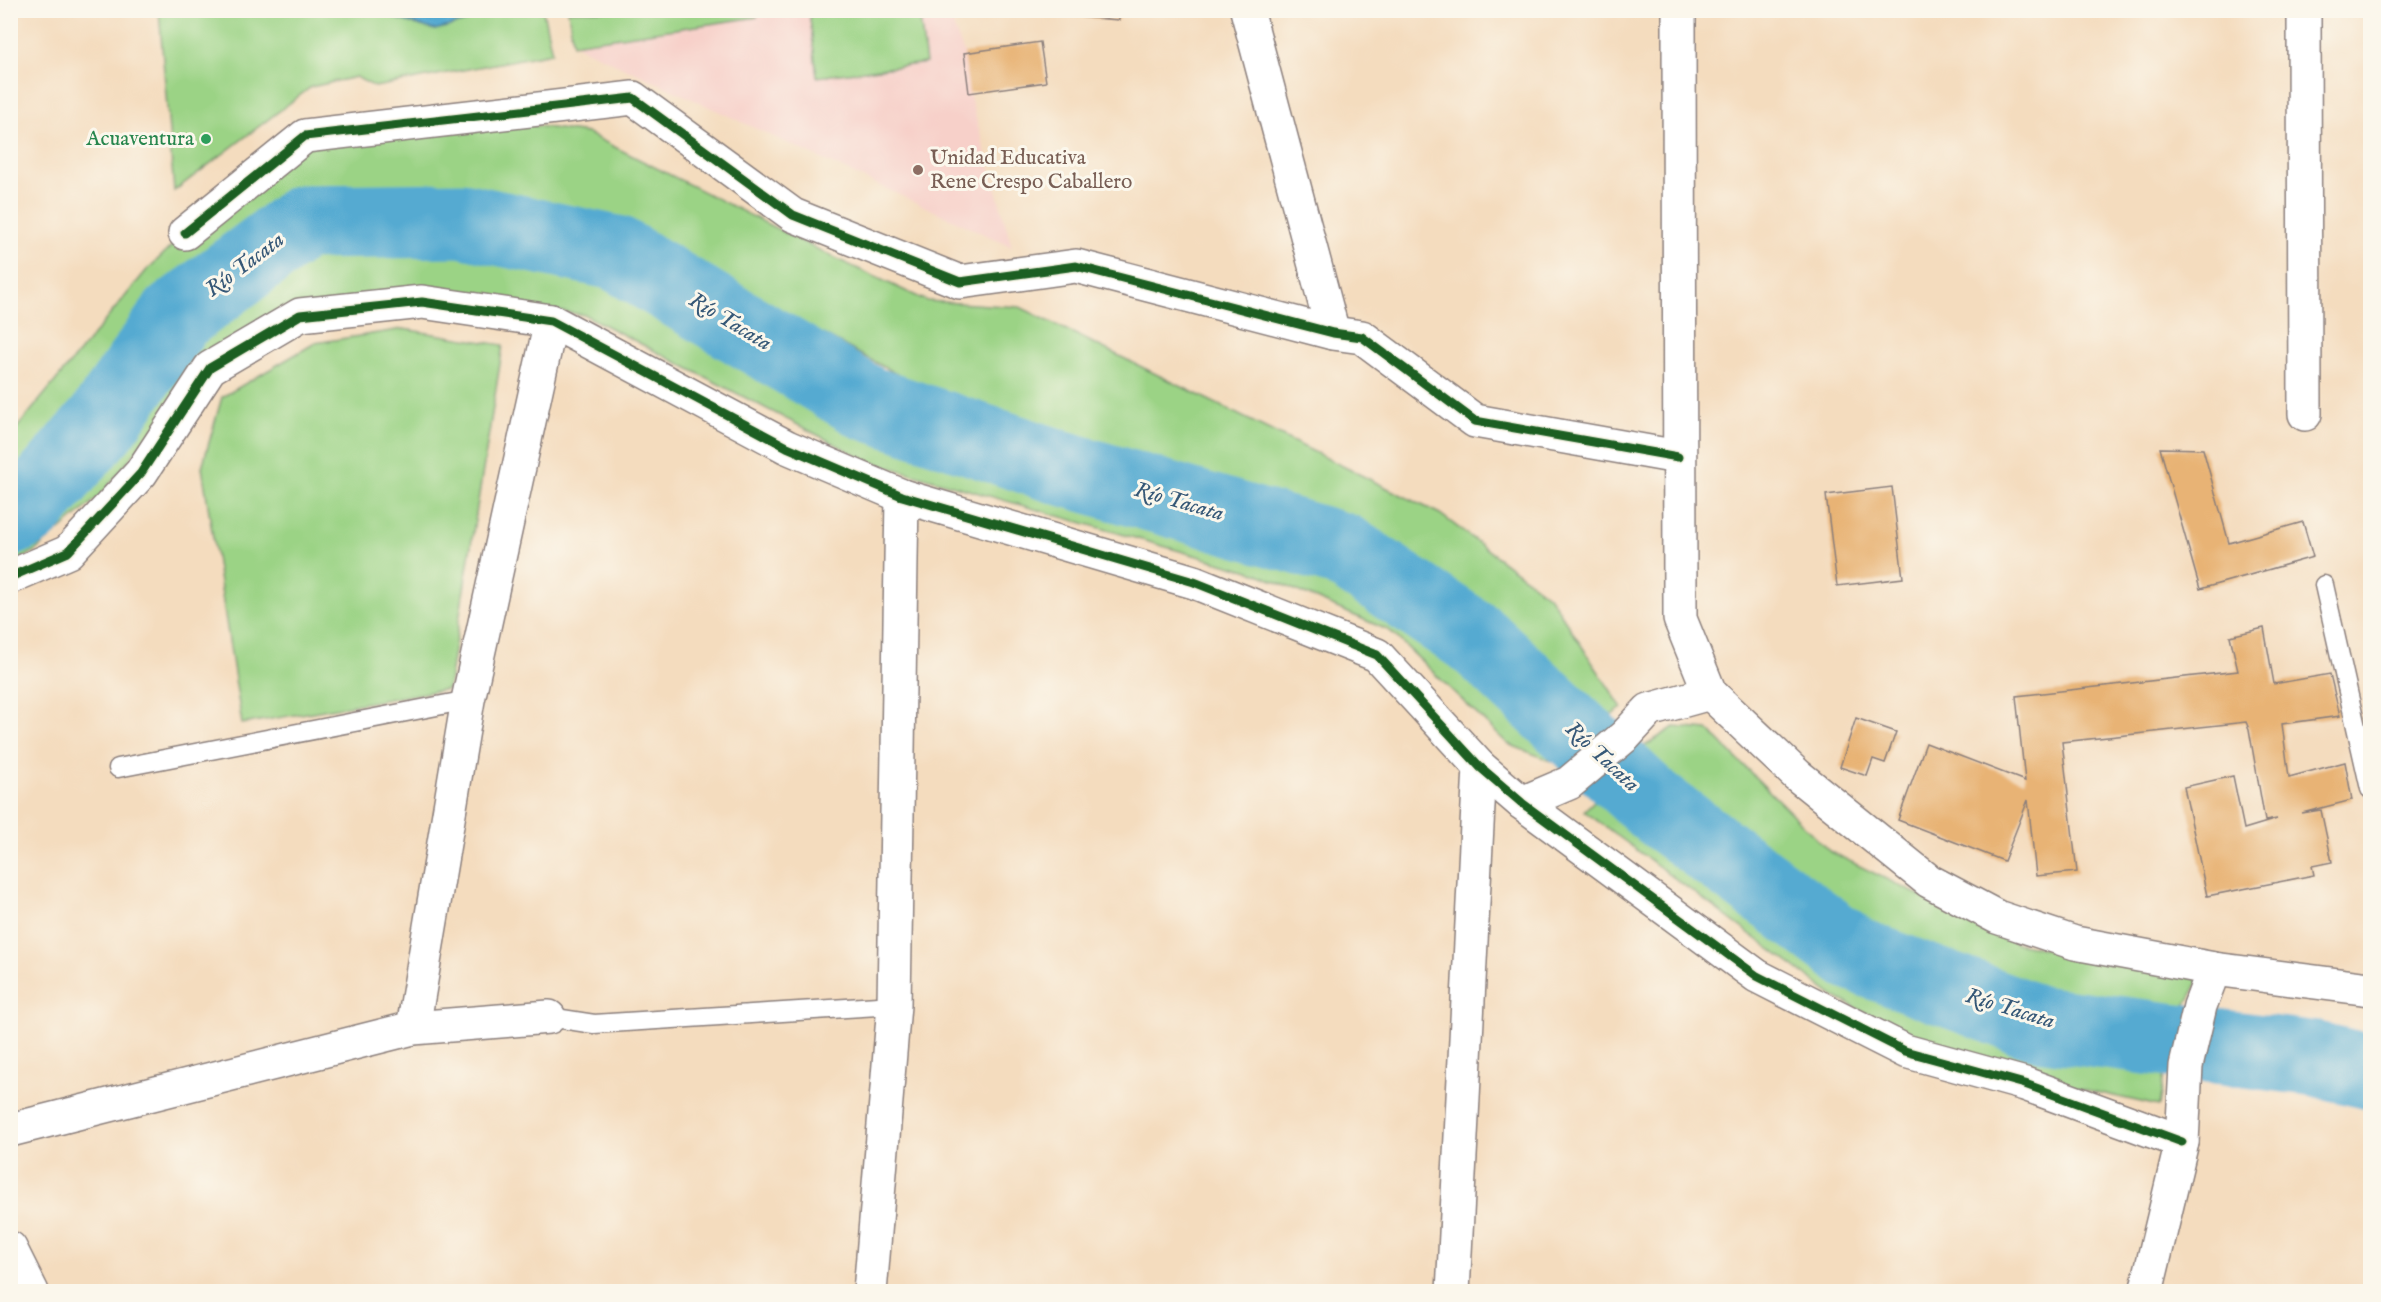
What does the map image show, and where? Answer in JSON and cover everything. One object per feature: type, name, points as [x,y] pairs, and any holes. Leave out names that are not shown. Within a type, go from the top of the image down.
[{"type":"street","points":[[1247,10],[1333,333]]},
{"type":"street","points":[[1679,10],[1680,619],[1710,693],[1797,775],[1929,881],[1997,917],[2075,943],[2214,969],[2370,989]]},
{"type":"street","points":[[2304,10],[2305,414]]},
{"type":"street","points":[[185,232],[305,136],[633,98],[793,215],[960,282],[1076,266],[1333,333],[1362,337],[1475,421],[1678,457]]},
{"type":"street","points":[[10,577],[68,552],[141,473],[210,368],[300,315],[422,302],[551,321],[787,447],[902,496],[1194,582],[1377,655],[1480,767],[1522,803],[1757,976],[1905,1051],[2025,1084],[2182,1142]]},
{"type":"street","points":[[413,1028],[468,700],[551,321]]},
{"type":"street","points":[[870,1292],[894,1005],[902,496]]},
{"type":"street","points":[[1522,803],[1569,783],[1625,736],[1650,710],[1710,693]]},
{"type":"street","points":[[1453,1292],[1480,767]]},
{"type":"street","points":[[2146,1292],[2182,1142],[2186,1066],[2200,1006],[2214,969]]},
{"type":"street","points":[[10,1130],[413,1028],[549,1017]]},
{"type":"street","points":[[10,1248],[32,1292]]},
{"type":"lane","points":[[2324,585],[2370,789]]},
{"type":"lane","points":[[118,768],[468,700]]},
{"type":"lane","points":[[549,1017],[594,1024],[894,1005]]},
{"type":"shaded area","name":"Unidad Educativa Rene Crespo Caballero","points":[[756,11],[952,11],[954,28],[964,53],[969,93],[1012,247],[573,44],[757,17]]},
{"type":"green space","points":[[756,10],[757,17],[573,44],[568,11]]},
{"type":"green space","name":"Acuaventura","points":[[159,11],[543,11],[552,53],[375,87],[356,77],[311,87],[174,191]]},
{"type":"green space","points":[[809,11],[919,11],[926,63],[817,77]]},
{"type":"green space","points":[[461,115],[587,133],[839,260],[927,301],[1020,307],[1440,514],[1550,597],[1622,708],[1595,726],[1495,633],[1356,535],[1028,432],[904,378],[612,220],[473,192],[319,185],[166,302],[91,404],[21,493],[11,498],[11,435],[146,271],[182,236],[314,138]]},
{"type":"green space","points":[[324,250],[456,250],[612,279],[868,422],[1327,561],[1466,652],[1577,753],[1554,762],[1508,744],[1390,631],[1256,573],[868,461],[585,315],[438,294],[313,306],[182,394],[100,496],[35,551],[11,566],[11,537],[53,509],[108,452],[173,350],[256,284]]},
{"type":"green space","points":[[403,329],[503,345],[448,689],[242,724],[202,467],[222,397],[315,343]]},
{"type":"green space","points":[[1674,727],[1708,730],[1829,851],[2016,943],[2200,979],[2177,1020],[2037,1001],[1855,929],[1721,836],[1637,751]]},
{"type":"green space","points":[[1605,790],[1841,967],[2042,1045],[2166,1061],[2159,1106],[1965,1063],[1835,997],[1584,811]]},
{"type":"water","points":[[390,11],[474,11],[468,21],[435,30],[394,18]]},
{"type":"building","points":[[1049,10],[1119,10],[1119,20],[1049,15]]},
{"type":"building","points":[[1040,42],[1046,82],[969,93],[964,53]]},
{"type":"building","points":[[2160,448],[2203,449],[2229,543],[2303,522],[2313,557],[2200,589]]},
{"type":"building","points":[[1892,487],[1903,578],[1837,586],[1826,495]]},
{"type":"building","points":[[2264,628],[2274,684],[2330,674],[2340,716],[2282,724],[2289,777],[2345,762],[2352,800],[2302,813],[2321,810],[2332,862],[2312,866],[2314,875],[2207,896],[2184,787],[2233,776],[2244,829],[2277,819],[2265,821],[2246,722],[2062,742],[2077,872],[2036,876],[2028,800],[2004,861],[1898,820],[1926,743],[2025,781],[2016,696],[2238,671],[2230,636]]},
{"type":"building","points":[[1856,718],[1896,732],[1885,763],[1873,759],[1867,776],[1840,767]]},
{"type":"waterway","name":"Río Tacata","points":[[10,519],[27,510],[102,423],[176,317],[303,222],[461,220],[616,253],[867,403],[1059,467],[1342,550],[1476,639],[1653,805],[1856,955],[2038,1023],[2316,1059],[2370,1072]]},
{"type":"cycle path","points":[[185,233],[305,136],[633,98],[793,215],[960,282],[1076,266],[1333,333],[1362,337],[1475,421],[1678,457]]},
{"type":"cycle path","points":[[10,577],[68,552],[141,473],[210,368],[300,315],[422,302],[551,321],[787,447],[902,496],[1194,582],[1377,655],[1480,767],[1522,803],[1757,976],[1905,1051],[2025,1084],[2182,1142]]},
{"type":"place","name":"Acuaventura","points":[[206,139]]},
{"type":"place","name":"Unidad Educativa Rene Crespo Caballero","points":[[918,170]]}]
